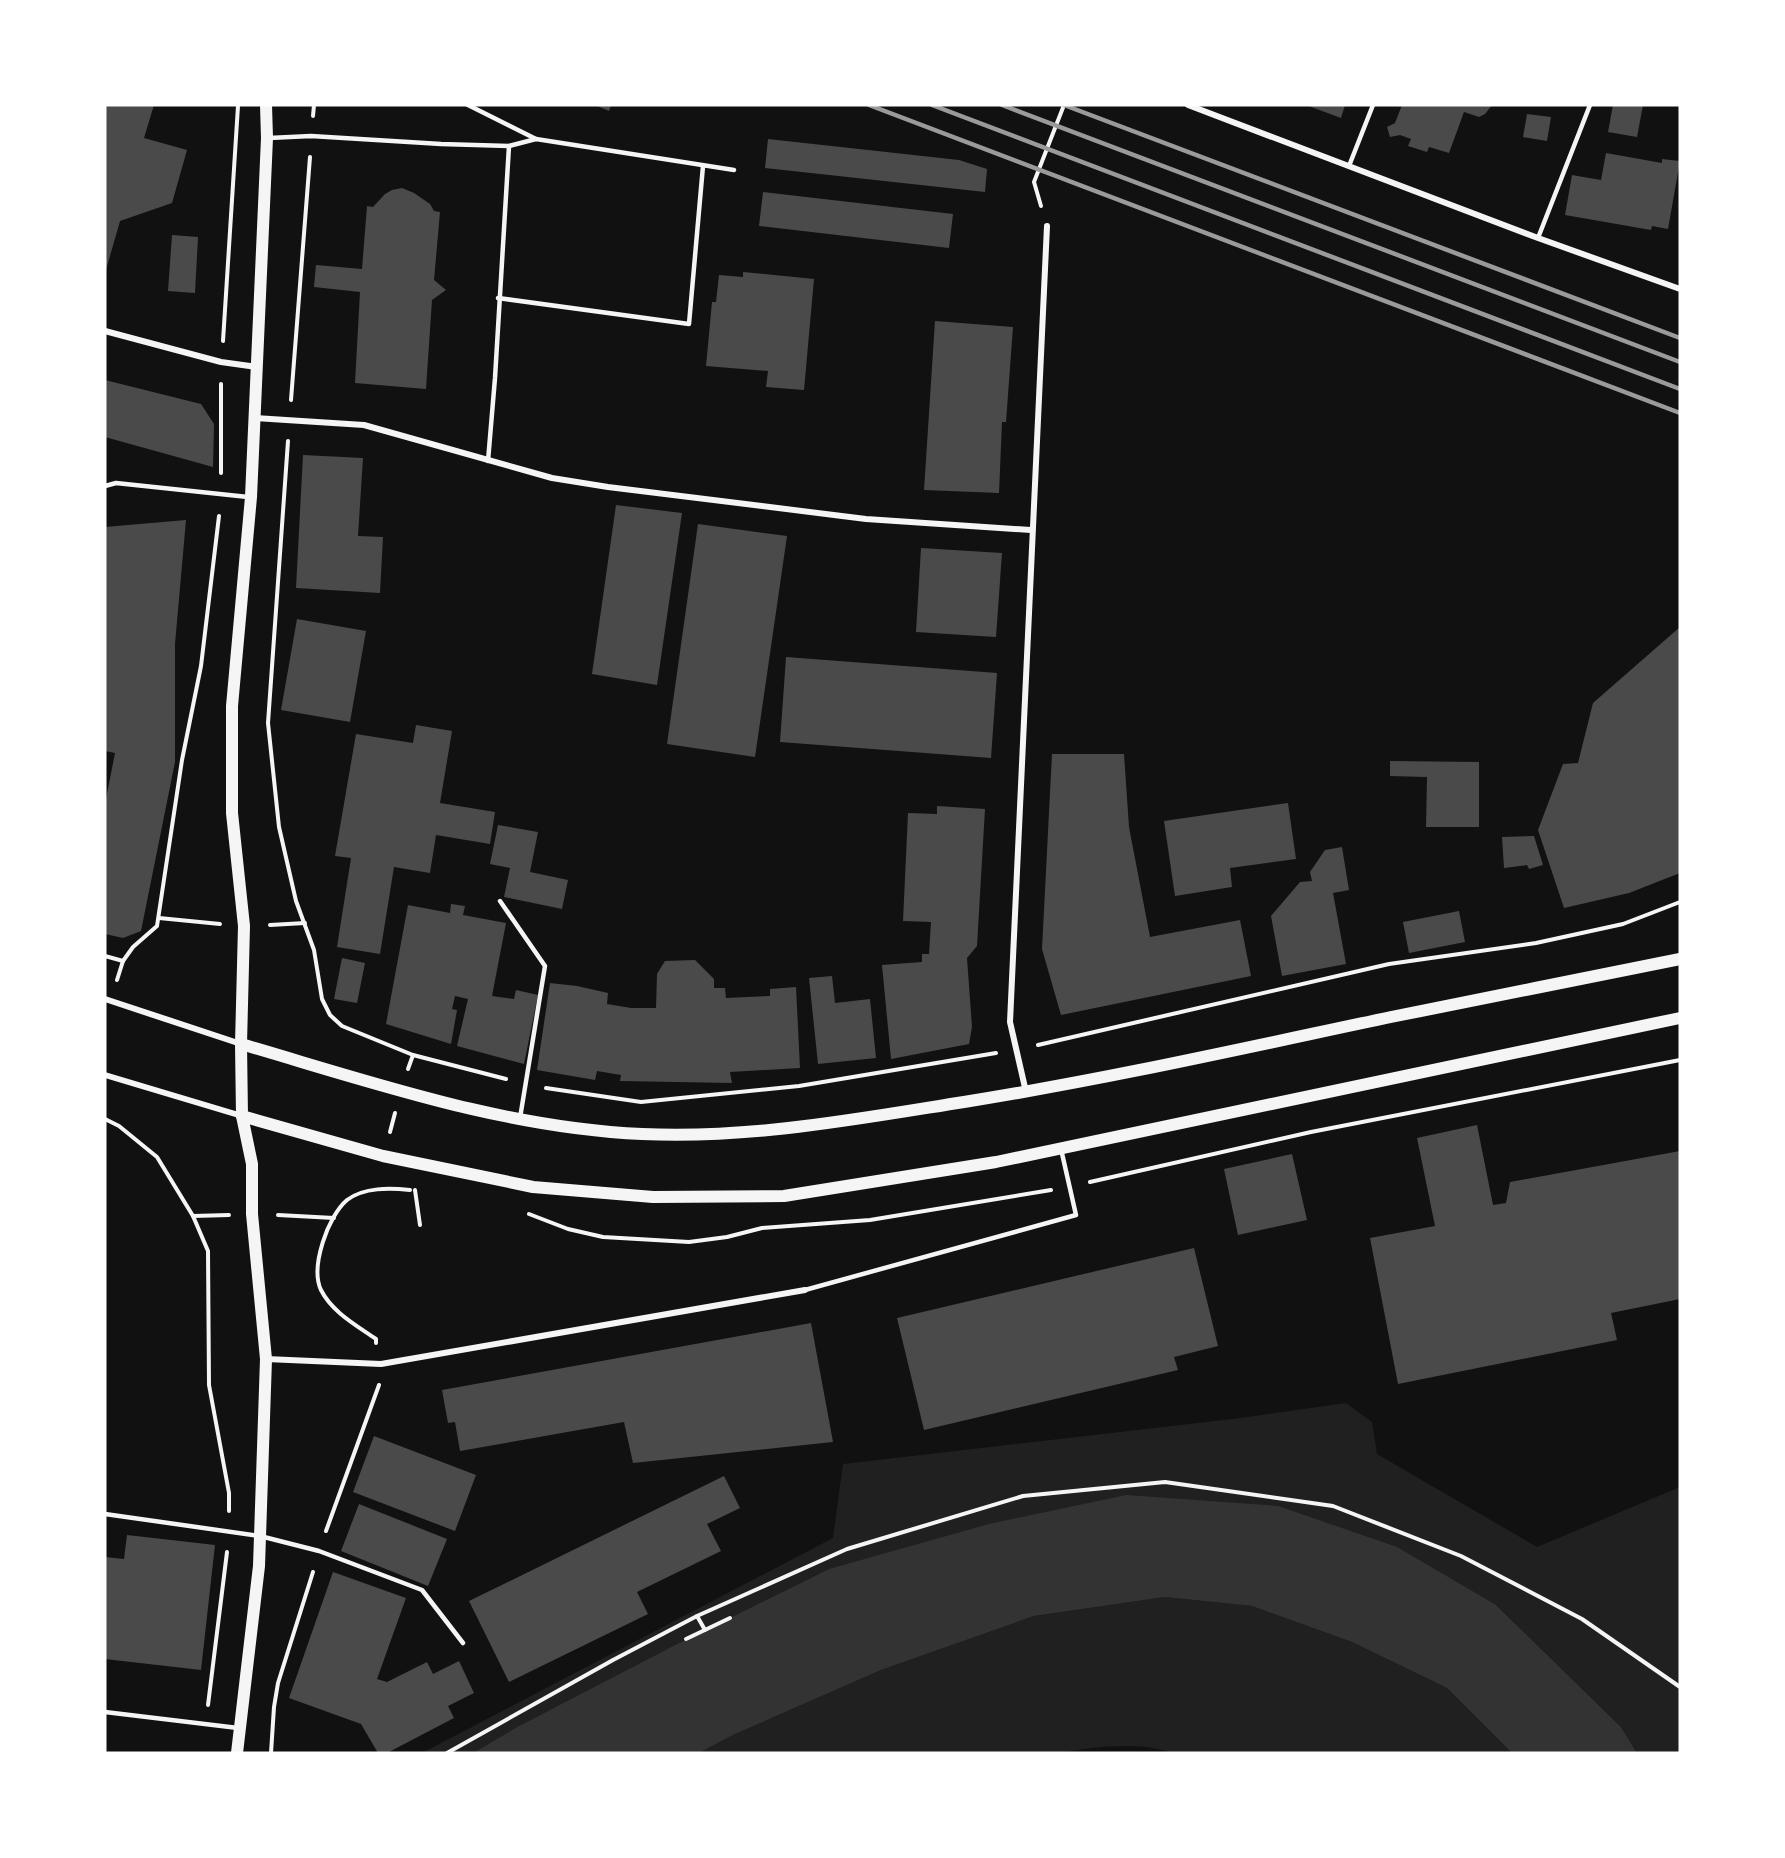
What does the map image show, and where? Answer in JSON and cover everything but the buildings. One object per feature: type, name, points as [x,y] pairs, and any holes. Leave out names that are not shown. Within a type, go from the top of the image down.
[{"type":"main road","points":[[237,1753],[259,1566],[266,1359],[252,1214],[252,1164],[242,1116],[244,926],[232,813],[232,706],[251,497],[267,138],[266,105]]},
{"type":"main road","points":[[241,1044],[401,1091],[519,1121],[644,1134],[723,1134],[802,1127],[1026,1092],[1175,1064],[1680,959]]},
{"type":"main road","points":[[242,1116],[383,1156],[533,1186],[653,1197],[784,1196],[996,1162],[1680,1018]]},
{"type":"street","points":[[1188,105],[1538,238],[1680,289]]},
{"type":"street","points":[[1026,1092],[1010,1022],[1031,530],[1047,226]]},
{"type":"street","points":[[105,331],[221,362],[257,367]]},
{"type":"street","points":[[255,418],[364,425],[552,478],[632,490],[866,519],[1031,530]]},
{"type":"street","points":[[108,1000],[241,1044]]},
{"type":"street","points":[[105,1075],[242,1116]]},
{"type":"street","points":[[266,1359],[381,1364],[806,1290]]},
{"type":"lane","points":[[468,105],[536,139],[734,170]]},
{"type":"lane","points":[[1349,166],[1373,105]]},
{"type":"lane","points":[[1538,238],[1590,105]]},
{"type":"lane","points":[[267,138],[311,136],[509,146],[536,139]]},
{"type":"lane","points":[[488,461],[509,146]]},
{"type":"lane","points":[[498,298],[689,324],[703,166]]},
{"type":"lane","points":[[105,486],[116,483],[251,497]]},
{"type":"lane","points":[[500,901],[545,966],[519,1121]]},
{"type":"lane","points":[[806,1290],[1076,1215],[1061,1148]]},
{"type":"lane","points":[[105,1514],[260,1536],[319,1551],[422,1590],[463,1643]]},
{"type":"lane","points":[[105,1712],[240,1728]]},
{"type":"path","points":[[108,1000],[123,961],[133,947],[158,926],[183,760],[201,666],[221,495],[221,362],[238,105]]},
{"type":"path","points":[[314,105],[268,723],[279,827],[297,901],[314,950],[322,999],[330,1015],[342,1026],[412,1055],[526,1084],[641,1102],[799,1086],[1015,1050],[1389,964],[1536,943],[1623,924],[1680,902]]},
{"type":"path","points":[[1047,226],[1034,182],[1064,105]]},
{"type":"path","points":[[105,956],[123,961]]},
{"type":"path","points":[[372,1189],[412,1055]]},
{"type":"path","points":[[105,1119],[119,1126],[157,1157],[193,1216],[208,1251],[209,1385],[230,1493],[230,1531],[205,1724]]},
{"type":"path","points":[[415,1190],[420,1225]]},
{"type":"path","points":[[271,1753],[278,1683],[319,1551],[378,1386],[381,1364],[376,1339],[342,1316],[320,1289],[316,1270],[324,1239],[334,1218]]},
{"type":"path","points":[[447,1753],[697,1616],[847,1548],[1023,1496],[1165,1482],[1333,1506],[1461,1556],[1582,1618],[1680,1687]]},
{"type":"path","points":[[697,1616],[705,1630]]},
{"type":"path","points":[[686,1639],[730,1618]]},
{"type":"shaded area","points":[[1346,1403],[1372,1422],[1377,1454],[1537,1547],[1680,1487],[1680,1753],[1637,1753],[1621,1727],[1496,1605],[829,1569],[675,1645],[517,1727],[473,1753],[422,1753],[833,1538],[843,1464],[1241,1418]]},
{"type":"shaded area","points":[[1126,1495],[1278,1506],[1397,1547],[1496,1605],[1621,1727],[1637,1753],[1512,1753],[1447,1688],[1352,1642],[1252,1606],[1165,1597],[1034,1616],[881,1670],[733,1735],[699,1753],[473,1753],[517,1727],[675,1645],[829,1569],[989,1524]]},
{"type":"shaded area","points":[[1165,1597],[1252,1606],[1352,1642],[1447,1688],[1512,1753],[1173,1753],[1130,1746],[1101,1747],[1058,1753],[699,1753],[733,1735],[881,1670],[1034,1616]]},
{"type":"railway","points":[[869,105],[1680,413]]},
{"type":"railway","points":[[932,105],[1680,389]]},
{"type":"railway","points":[[1002,105],[1680,362]]},
{"type":"railway","points":[[1064,105],[1680,338]]}]
